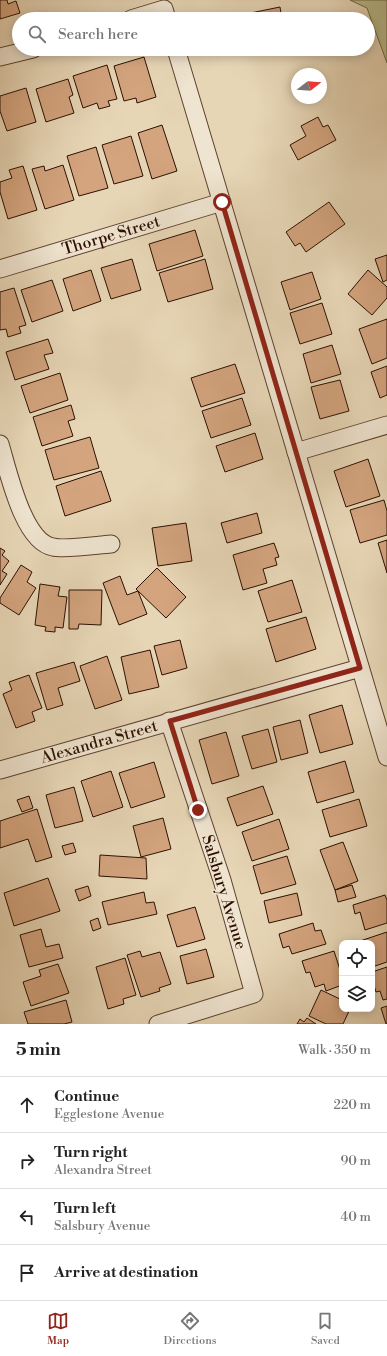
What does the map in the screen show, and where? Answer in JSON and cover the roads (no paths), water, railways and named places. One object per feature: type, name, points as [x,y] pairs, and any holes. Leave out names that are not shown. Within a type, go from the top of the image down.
[{"type":"street","points":[[0,57],[12,54]]},
{"type":"street","points":[[178,56],[387,757]]},
{"type":"street","name":"Thorpe Street","points":[[0,269],[222,202]]},
{"type":"street","points":[[296,452],[387,425]]},
{"type":"street","points":[[0,444],[22,514],[35,537],[52,548],[111,544]]},
{"type":"street","name":"Alexandra Street","points":[[0,770],[360,668]]},
{"type":"street","name":"Salsbury Avenue","points":[[158,1024],[254,994],[222,880],[170,721]]}]
